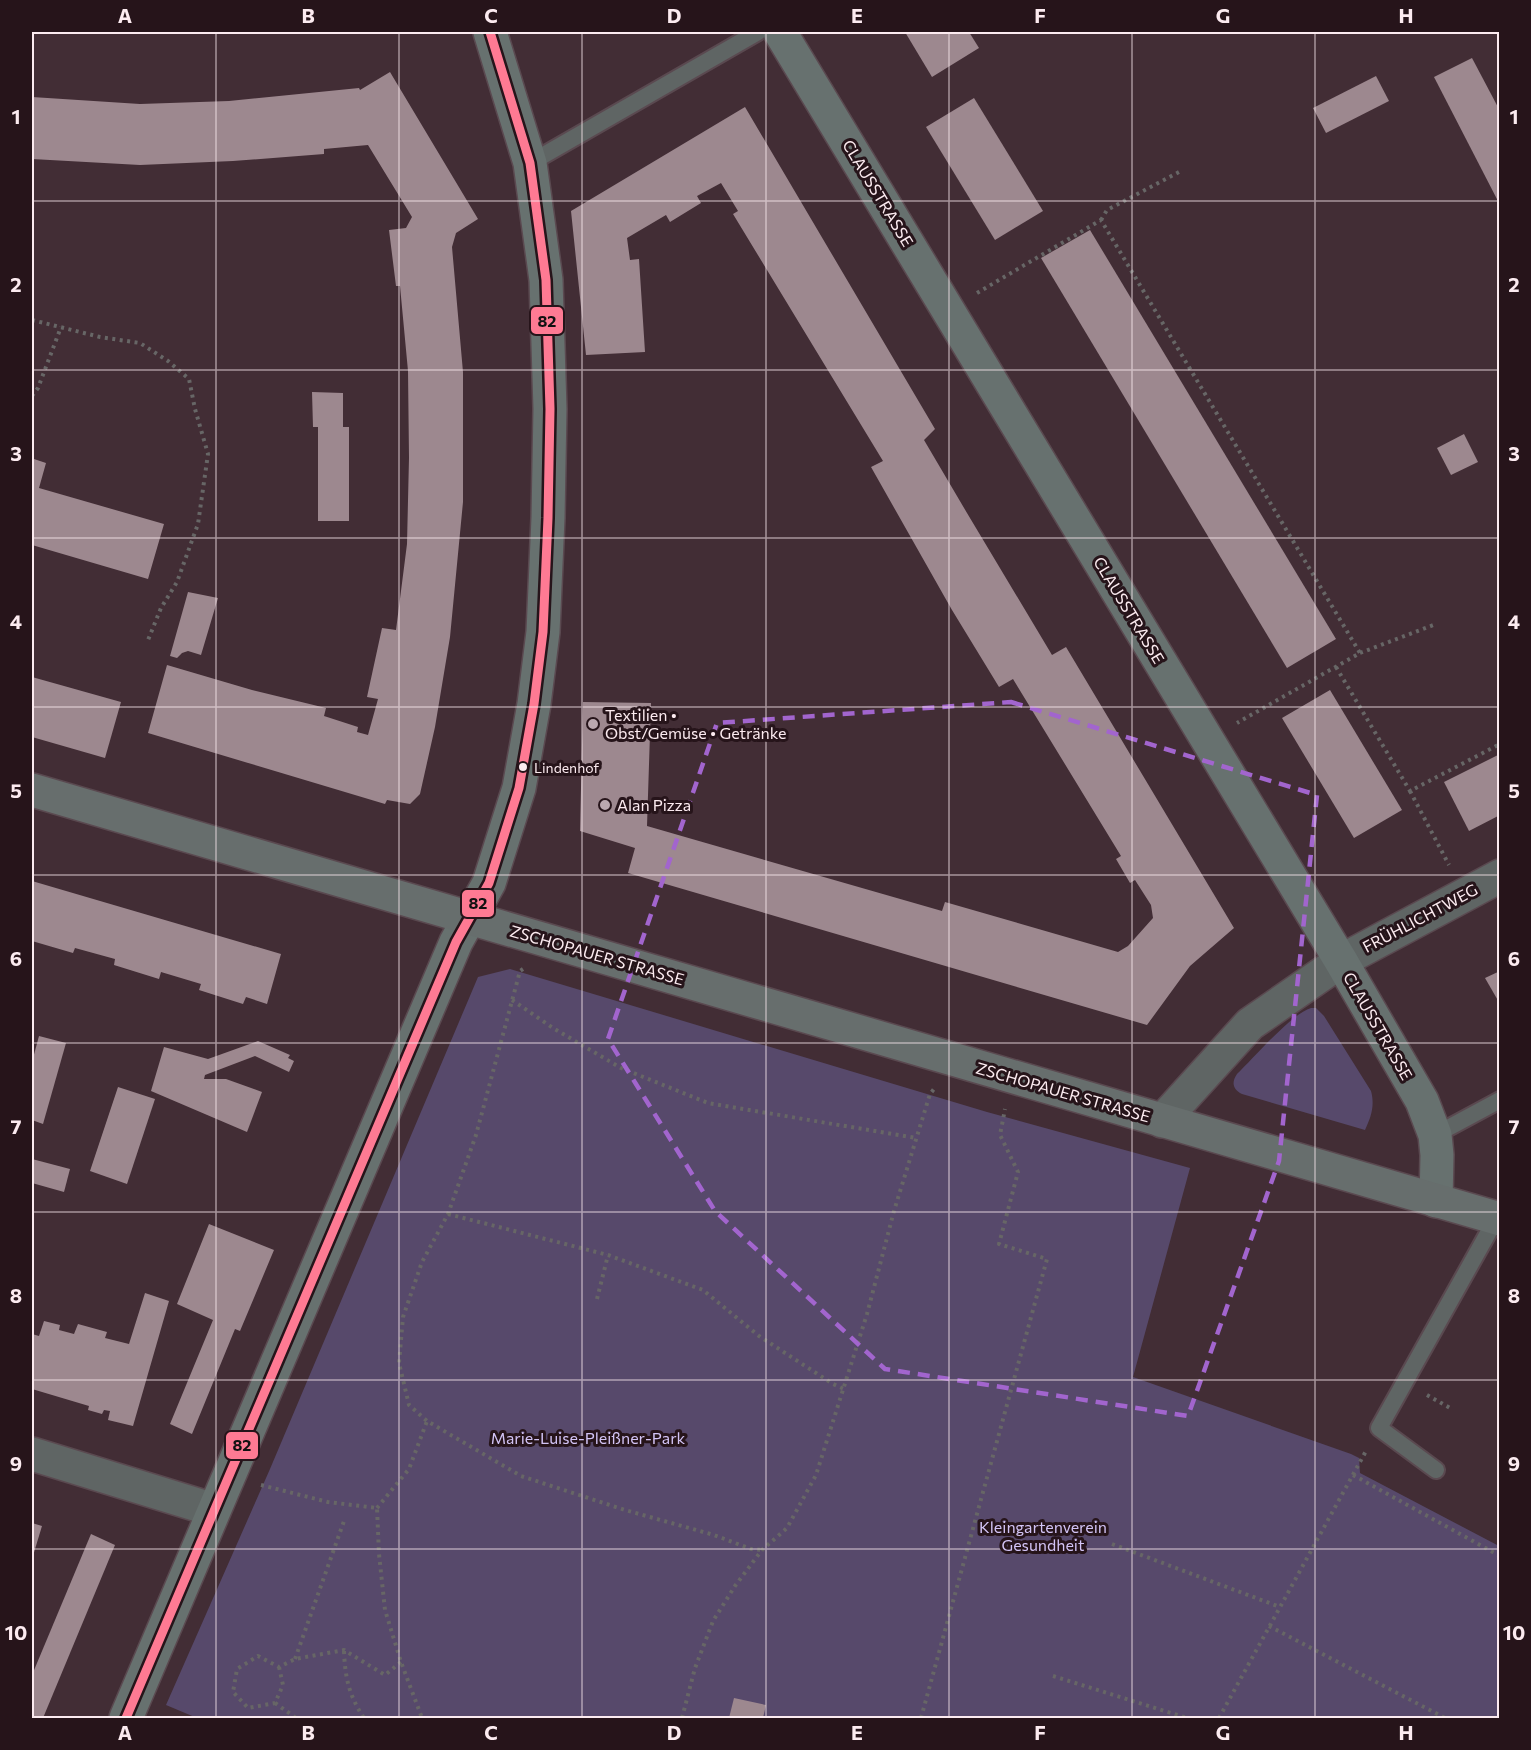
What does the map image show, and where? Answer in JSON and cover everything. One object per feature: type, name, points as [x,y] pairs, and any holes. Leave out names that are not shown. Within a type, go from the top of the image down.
[{"type":"main road","points":[[126,1719],[451,952],[489,883],[519,788],[534,704],[543,632],[550,409],[546,280],[530,163],[490,32]]},
{"type":"main road","name":"CLAUSSTRASSE","points":[[780,32],[1341,961],[1422,1101],[1435,1134],[1436,1201]]},
{"type":"main road","name":"ZSCHOPAUER STRASSE","points":[[32,790],[1498,1219]]},
{"type":"street","name":"FRÜHLICHTWEG","points":[[1341,961],[1500,876]]},
{"type":"street","name":"ZSCHOPAUER STRASSE","points":[[1162,1121],[1250,1024],[1341,961]]},
{"type":"street","points":[[32,1454],[214,1510]]},
{"type":"lane","points":[[530,163],[758,32]]},
{"type":"lane","points":[[1435,1134],[1500,1100]]},
{"type":"lane","points":[[1436,1470],[1379,1428],[1498,1219]]},
{"type":"path","points":[[948,310],[1101,220],[1107,210],[1179,172]]},
{"type":"path","points":[[1101,220],[1360,652]]},
{"type":"path","points":[[32,320],[100,337],[140,343],[189,378],[208,454],[198,524],[177,582],[161,608],[148,640]]},
{"type":"path","points":[[32,396],[38,388],[62,327]]},
{"type":"path","points":[[1208,741],[1360,652],[1436,624]]},
{"type":"path","points":[[1336,667],[1410,791],[1464,894]]},
{"type":"path","points":[[1410,791],[1500,744]]},
{"type":"path","points":[[558,944],[520,971],[476,1135],[448,1214],[422,1262],[403,1317],[399,1363],[409,1405],[427,1421],[521,1476],[626,1510],[714,1535],[751,1549],[762,1550]]},
{"type":"path","points":[[512,1000],[553,1028],[621,1068],[708,1103],[916,1138]]},
{"type":"path","points":[[682,1719],[695,1668],[713,1621],[762,1550],[787,1528],[816,1475],[844,1389],[930,1094],[958,1061]]},
{"type":"path","points":[[921,1719],[1047,1259],[999,1244],[1018,1172],[1000,1135]]},
{"type":"path","points":[[448,1214],[608,1255],[702,1290],[759,1336],[844,1389]]},
{"type":"path","points":[[597,1299],[608,1255]]},
{"type":"path","points":[[422,1719],[385,1610],[377,1508],[409,1469],[427,1421]]},
{"type":"path","points":[[1219,1719],[1360,1461]]},
{"type":"path","points":[[230,1472],[263,1486],[328,1502],[377,1508]]},
{"type":"path","points":[[1353,1475],[1500,1557]]},
{"type":"path","points":[[295,1659],[344,1521]]},
{"type":"path","points":[[1112,1544],[1280,1607]]},
{"type":"path","points":[[1269,1626],[1445,1719]]},
{"type":"path","points":[[279,1667],[295,1659],[344,1650],[385,1675],[401,1662]]},
{"type":"path","points":[[344,1650],[345,1675],[357,1708],[364,1719]]},
{"type":"path","points":[[275,1703],[283,1684],[279,1667],[258,1656],[237,1669],[233,1692],[248,1708],[275,1703],[296,1719]]},
{"type":"path","points":[[1053,1676],[1187,1719]]},
{"type":"highlighted area","points":[[1011,702],[1317,795],[1279,1161],[1188,1416],[885,1369],[715,1211],[608,1039],[717,723]]},
{"type":"green space","name":"Marie-Luise-Pleißner-Park","points":[[510,969],[987,1112],[1190,1168],[1133,1377],[1351,1454],[1359,1458],[1360,1473],[1499,1546],[1499,1718],[197,1718],[166,1705],[270,1469],[478,977]]},
{"type":"green space","points":[[1311,1008],[1316,1008],[1324,1016],[1371,1091],[1372,1111],[1365,1130],[1242,1094],[1235,1088],[1234,1080],[1237,1074],[1283,1027]]},
{"type":"building","points":[[905,32],[969,32],[979,48],[932,77]]},
{"type":"building","points":[[1472,58],[1500,111],[1500,205],[1434,77]]},
{"type":"building","points":[[390,72],[478,219],[456,233],[452,247],[463,372],[463,502],[450,637],[435,727],[420,794],[410,804],[387,800],[385,804],[148,733],[167,665],[252,690],[326,708],[324,716],[358,727],[357,732],[368,735],[378,699],[367,697],[382,628],[396,630],[407,544],[408,371],[400,286],[396,286],[389,230],[406,228],[412,217],[368,145],[324,149],[324,154],[140,165],[32,159],[32,97],[140,104],[229,101],[359,88],[360,90]]},
{"type":"building","points":[[1376,76],[1389,101],[1326,133],[1313,108]]},
{"type":"building","points":[[974,98],[1043,211],[995,240],[926,127]]},
{"type":"building","points":[[745,107],[935,429],[924,440],[967,513],[1052,655],[1066,647],[1234,928],[1190,966],[1147,1025],[628,873],[635,848],[580,831],[583,702],[651,703],[647,826],[942,911],[945,902],[1118,952],[1128,946],[1153,918],[1151,905],[1135,880],[1130,883],[1116,859],[1121,856],[1013,679],[999,687],[952,610],[871,467],[883,461],[733,214],[738,211],[721,183],[697,196],[701,203],[670,222],[666,215],[627,238],[630,260],[639,259],[645,352],[586,355],[571,211]]},
{"type":"building","points":[[1090,230],[1336,639],[1287,668],[1041,258]]},
{"type":"building","points":[[312,392],[343,393],[343,427],[349,427],[349,521],[318,521],[318,427],[313,427]]},
{"type":"building","points":[[1464,434],[1478,462],[1451,475],[1437,448]]},
{"type":"building","points":[[34,459],[46,463],[39,488],[164,524],[148,579],[32,545]]},
{"type":"building","points":[[188,592],[218,598],[201,655],[188,651],[177,658],[170,656]]},
{"type":"building","points":[[32,677],[121,702],[105,758],[32,737]]},
{"type":"building","points":[[1330,690],[1402,810],[1354,838],[1282,718]]},
{"type":"building","points":[[1500,754],[1500,815],[1469,831],[1444,782]]},
{"type":"building","points":[[32,881],[281,954],[267,1004],[246,997],[243,1004],[199,990],[201,984],[161,972],[159,979],[114,965],[115,959],[75,948],[73,953],[32,941]]},
{"type":"building","points":[[1500,971],[1500,1004],[1485,978]]},
{"type":"building","points":[[39,1036],[66,1043],[43,1124],[32,1120],[32,1062]]},
{"type":"building","points":[[258,1041],[290,1055],[288,1058],[294,1061],[289,1072],[255,1056],[205,1075],[204,1079],[226,1079],[262,1092],[247,1132],[151,1091],[164,1047],[208,1059]]},
{"type":"building","points":[[118,1087],[155,1099],[127,1184],[90,1171]]},
{"type":"building","points":[[32,1159],[70,1169],[64,1192],[32,1183]]},
{"type":"building","points":[[209,1224],[274,1250],[240,1331],[235,1329],[192,1434],[170,1424],[213,1320],[177,1304]]},
{"type":"building","points":[[145,1293],[169,1301],[133,1426],[108,1420],[110,1411],[104,1410],[102,1414],[88,1410],[89,1406],[32,1389],[32,1334],[39,1336],[44,1321],[60,1325],[59,1330],[74,1334],[78,1324],[107,1332],[105,1338],[129,1344]]},
{"type":"building","points":[[32,1523],[42,1526],[32,1559]]},
{"type":"building","points":[[91,1534],[115,1545],[43,1718],[32,1718],[32,1675]]},
{"type":"building","points":[[734,1698],[766,1705],[763,1718],[729,1718]]},
{"type":"transit line","name":"82","points":[[126,1718],[456,942],[489,883],[519,788],[534,704],[543,632],[550,409],[546,280],[530,163],[490,32]]},
{"type":"place","name":"Textilien • Obst/Gemüse • Getränke","points":[[593,724]]},
{"type":"place","name":"Lindenhof","points":[[523,767]]},
{"type":"place","name":"Alan Pizza","points":[[605,805]]},
{"type":"park label","name":"Kleingartenverein Gesundheit","points":[[1043,1536]]}]
